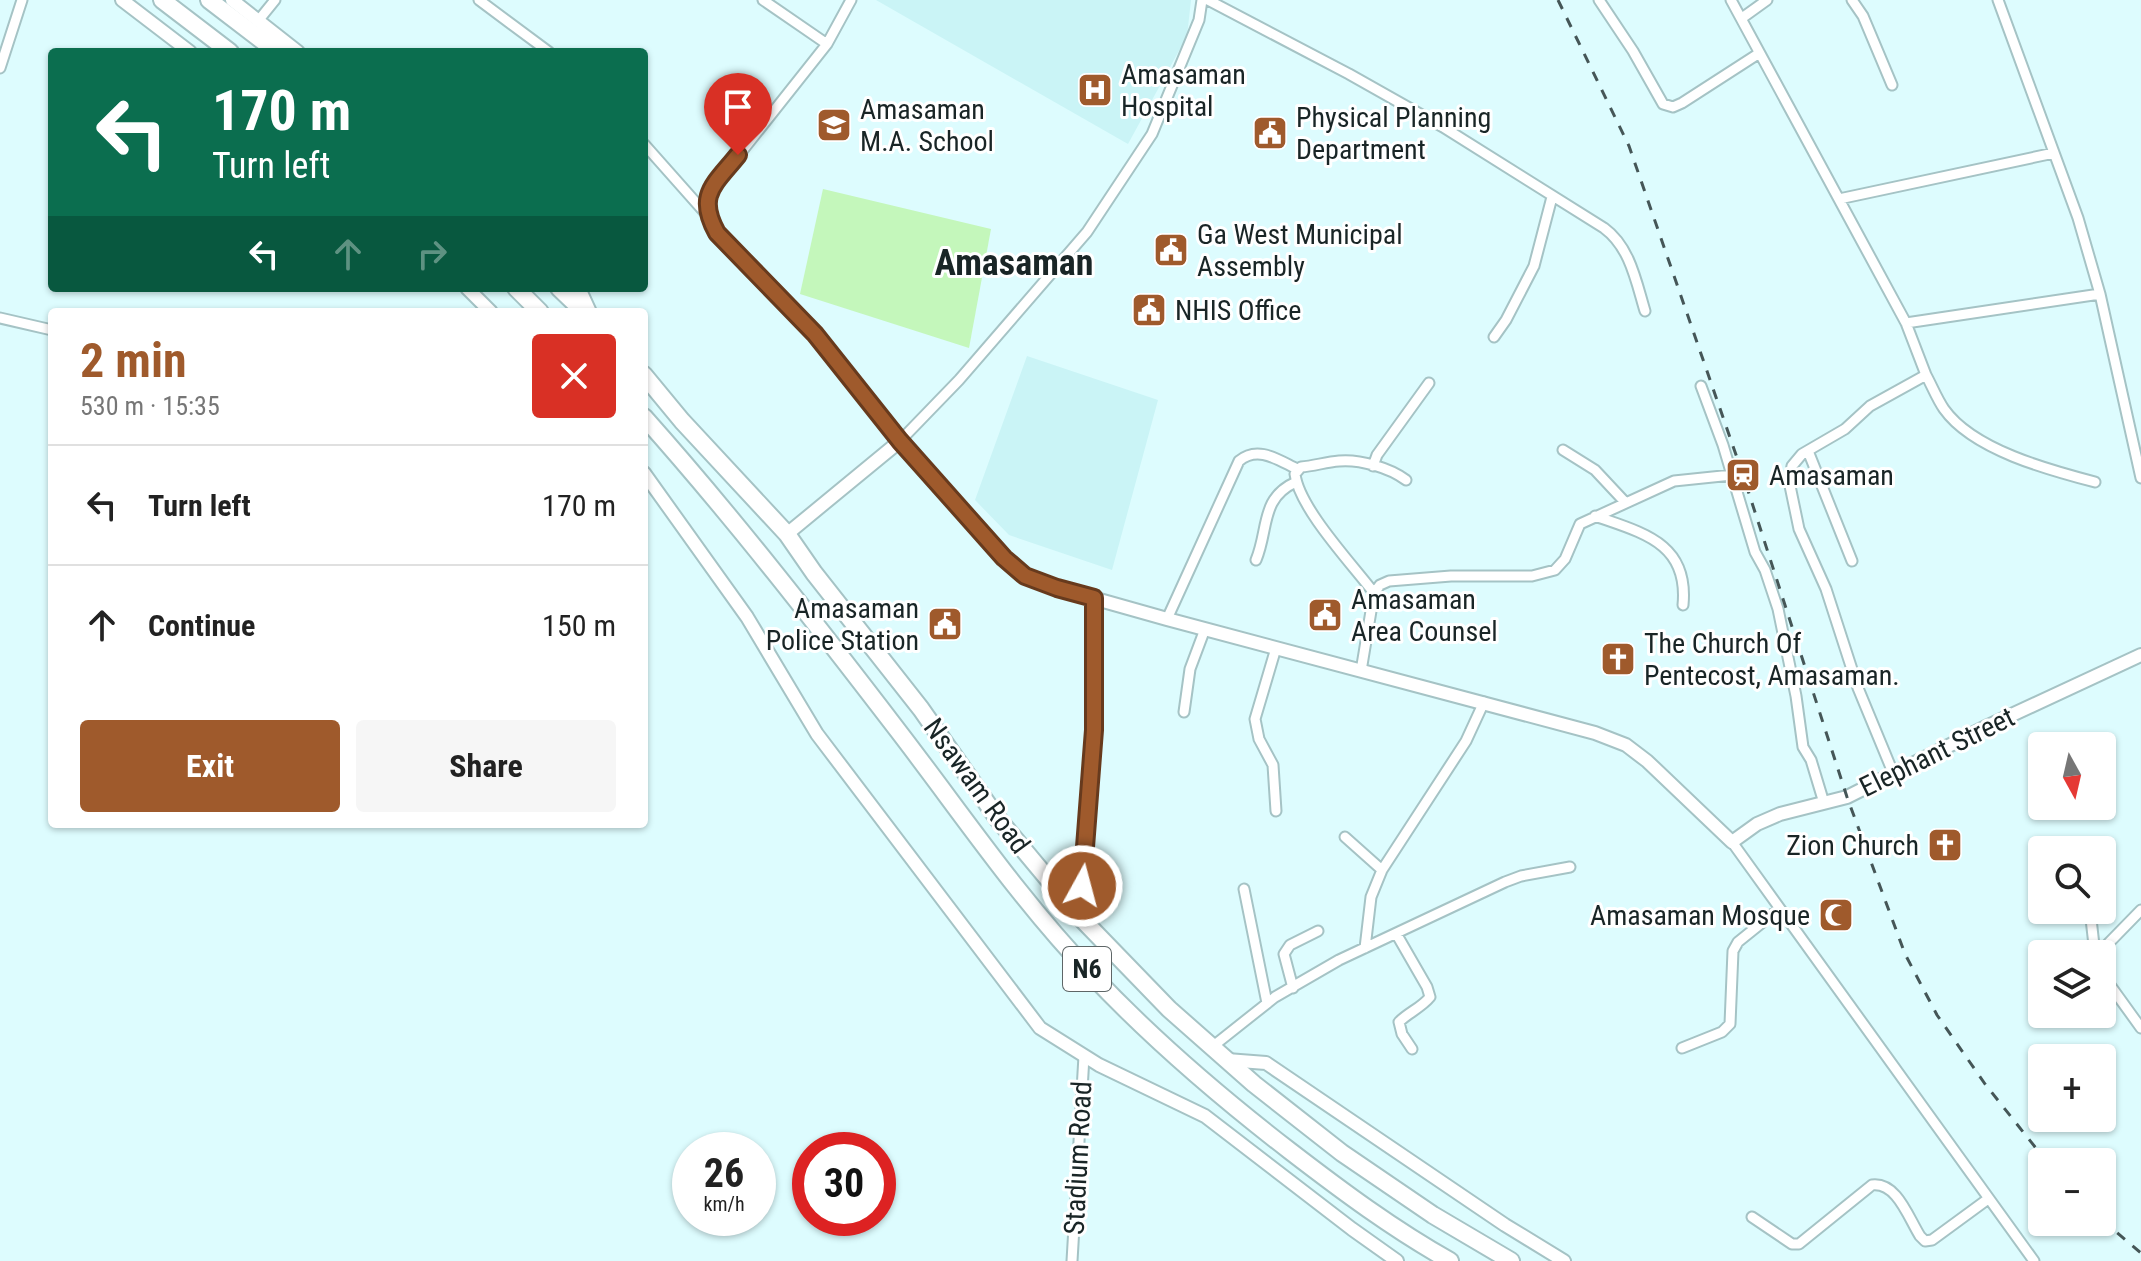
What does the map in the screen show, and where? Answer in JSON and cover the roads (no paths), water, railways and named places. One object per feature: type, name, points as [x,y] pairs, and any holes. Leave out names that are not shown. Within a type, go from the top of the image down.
[{"type":"highway","points":[[162,0],[225,48]]},
{"type":"highway","points":[[209,0],[272,48]]},
{"type":"highway","points":[[520,292],[536,308]]},
{"type":"highway","points":[[564,292],[582,308]]},
{"type":"highway","name":"Nsawam Road","points":[[648,380],[787,534],[921,709],[998,819],[1078,915],[1169,1009],[1342,1153],[1433,1215],[1511,1261]]},
{"type":"highway","name":"Nsawam Road","points":[[648,422],[705,486],[899,732],[989,853],[1090,973],[1167,1049],[1248,1118],[1361,1206],[1450,1261]]},
{"type":"main road","points":[[122,0],[185,48]]},
{"type":"main road","points":[[232,0],[293,48]]},
{"type":"main road","points":[[471,292],[487,308]]},
{"type":"main road","points":[[787,534],[900,441],[1004,558],[1025,576],[1167,619],[1595,733],[1626,745],[1647,761],[1732,842]]},
{"type":"main road","points":[[648,479],[747,617],[817,734],[1040,1028],[1084,1056],[1205,1116],[1397,1261]]},
{"type":"main road","name":"Elephant Street","points":[[1732,842],[1757,824],[1780,814],[1847,797],[1988,726],[2141,655]]},
{"type":"main road","points":[[1227,1060],[1266,1063],[1505,1225],[1564,1261]]},
{"type":"street","points":[[0,68],[22,0]]},
{"type":"street","points":[[258,21],[275,0]]},
{"type":"street","points":[[479,0],[544,48]]},
{"type":"street","points":[[763,0],[827,44]]},
{"type":"street","points":[[707,215],[708,194],[827,44],[851,0]]},
{"type":"street","points":[[648,149],[707,215],[717,233],[815,334],[900,441],[959,380],[1087,232],[1152,134],[1205,0],[1420,115],[1615,236],[1633,269],[1645,311]]},
{"type":"street","points":[[1599,0],[1663,104],[1673,107],[1682,103],[1758,54]]},
{"type":"street","points":[[1731,0],[1906,323],[1926,375],[1946,411],[1977,438],[2026,462],[2095,482]]},
{"type":"street","points":[[1742,18],[1767,0]]},
{"type":"street","points":[[1852,0],[1863,16],[1892,85]]},
{"type":"street","points":[[1998,0],[2078,218],[2100,294],[2141,478]]},
{"type":"street","points":[[1839,199],[2054,153]]},
{"type":"street","points":[[1494,337],[1534,266],[1552,197]]},
{"type":"street","points":[[1906,323],[2100,294]]},
{"type":"street","points":[[0,318],[48,329]]},
{"type":"street","points":[[1894,775],[1858,688],[1826,589],[1799,529],[1789,481],[1792,466],[1808,451],[1845,429],[1870,406],[1926,375]]},
{"type":"street","points":[[1373,466],[1377,455],[1429,383]]},
{"type":"street","points":[[1701,386],[1755,552],[1765,570],[1778,609],[1803,747],[1811,760],[1824,803]]},
{"type":"street","points":[[1563,450],[1595,470],[1624,501]]},
{"type":"street","points":[[1808,451],[1852,561]]},
{"type":"street","points":[[1167,619],[1239,461],[1250,454],[1263,454],[1297,469],[1343,460],[1395,472],[1406,480]]},
{"type":"street","points":[[1297,469],[1296,482],[1311,511],[1374,593]]},
{"type":"street","points":[[1361,671],[1374,593],[1380,585],[1389,581],[1451,576],[1532,576],[1555,570],[1565,559],[1580,524],[1624,501],[1674,481],[1732,475]]},
{"type":"street","points":[[1256,560],[1262,545],[1267,510],[1286,486],[1296,482]]},
{"type":"street","points":[[1595,516],[1649,535],[1668,550],[1681,569],[1685,587],[1683,605]]},
{"type":"street","points":[[1078,915],[1086,857],[1094,730],[1094,598]]},
{"type":"street","points":[[1184,712],[1190,669],[1205,629]]},
{"type":"street","points":[[1276,648],[1255,719],[1259,739],[1273,765],[1276,811]]},
{"type":"street","points":[[1365,948],[1371,897],[1382,870],[1466,741],[1484,702]]},
{"type":"street","points":[[1345,837],[1382,870]]},
{"type":"street","points":[[1732,842],[2034,1261]]},
{"type":"street","points":[[1212,1047],[1267,1003],[1365,948],[1513,879],[1570,867]]},
{"type":"street","points":[[1244,889],[1267,1003]]},
{"type":"street","points":[[1682,1048],[1722,1032],[1730,1024],[1733,951],[1738,942],[1779,909]]},
{"type":"street","points":[[2111,940],[2141,910]]},
{"type":"street","points":[[1293,988],[1284,954],[1290,945],[1318,931]]},
{"type":"street","points":[[1397,935],[1430,997],[1399,1022],[1402,1034],[1412,1049]]},
{"type":"street","points":[[2116,993],[2141,1028]]},
{"type":"street","name":"Stadium Road","points":[[1072,1261],[1084,1056]]},
{"type":"street","points":[[1752,1217],[1792,1244],[1799,1244],[1872,1185],[1882,1184],[1894,1193],[1925,1241],[1932,1240],[1988,1199]]},
{"type":"railway","points":[[1558,0],[1629,146],[1743,475],[1847,797],[1905,954],[1937,1015],[1985,1084],[2036,1148]]},
{"type":"railway","points":[[2116,1232],[2141,1253]]},
{"type":"place","name":"Amasaman Hospital","points":[[1095,90]]},
{"type":"place","name":"Amasaman M.A. School","points":[[834,125]]},
{"type":"place","name":"Physical Planning Department","points":[[1270,133]]},
{"type":"place","name":"Ga West Municipal Assembly","points":[[1171,250]]},
{"type":"place","name":"NHIS Office","points":[[1149,310]]},
{"type":"place","name":"Amasaman","points":[[1743,475]]},
{"type":"place","name":"Amasaman Area Counsel","points":[[1325,615]]},
{"type":"place","name":"Amasaman Police Station","points":[[945,624]]},
{"type":"place","name":"The Church Of Pentecost, Amasaman.","points":[[1618,659]]},
{"type":"place","name":"Zion Church","points":[[1945,845]]},
{"type":"place","name":"Amasaman Mosque","points":[[1836,915]]},
{"type":"district","name":"Amasaman","points":[[1014,263]]}]
